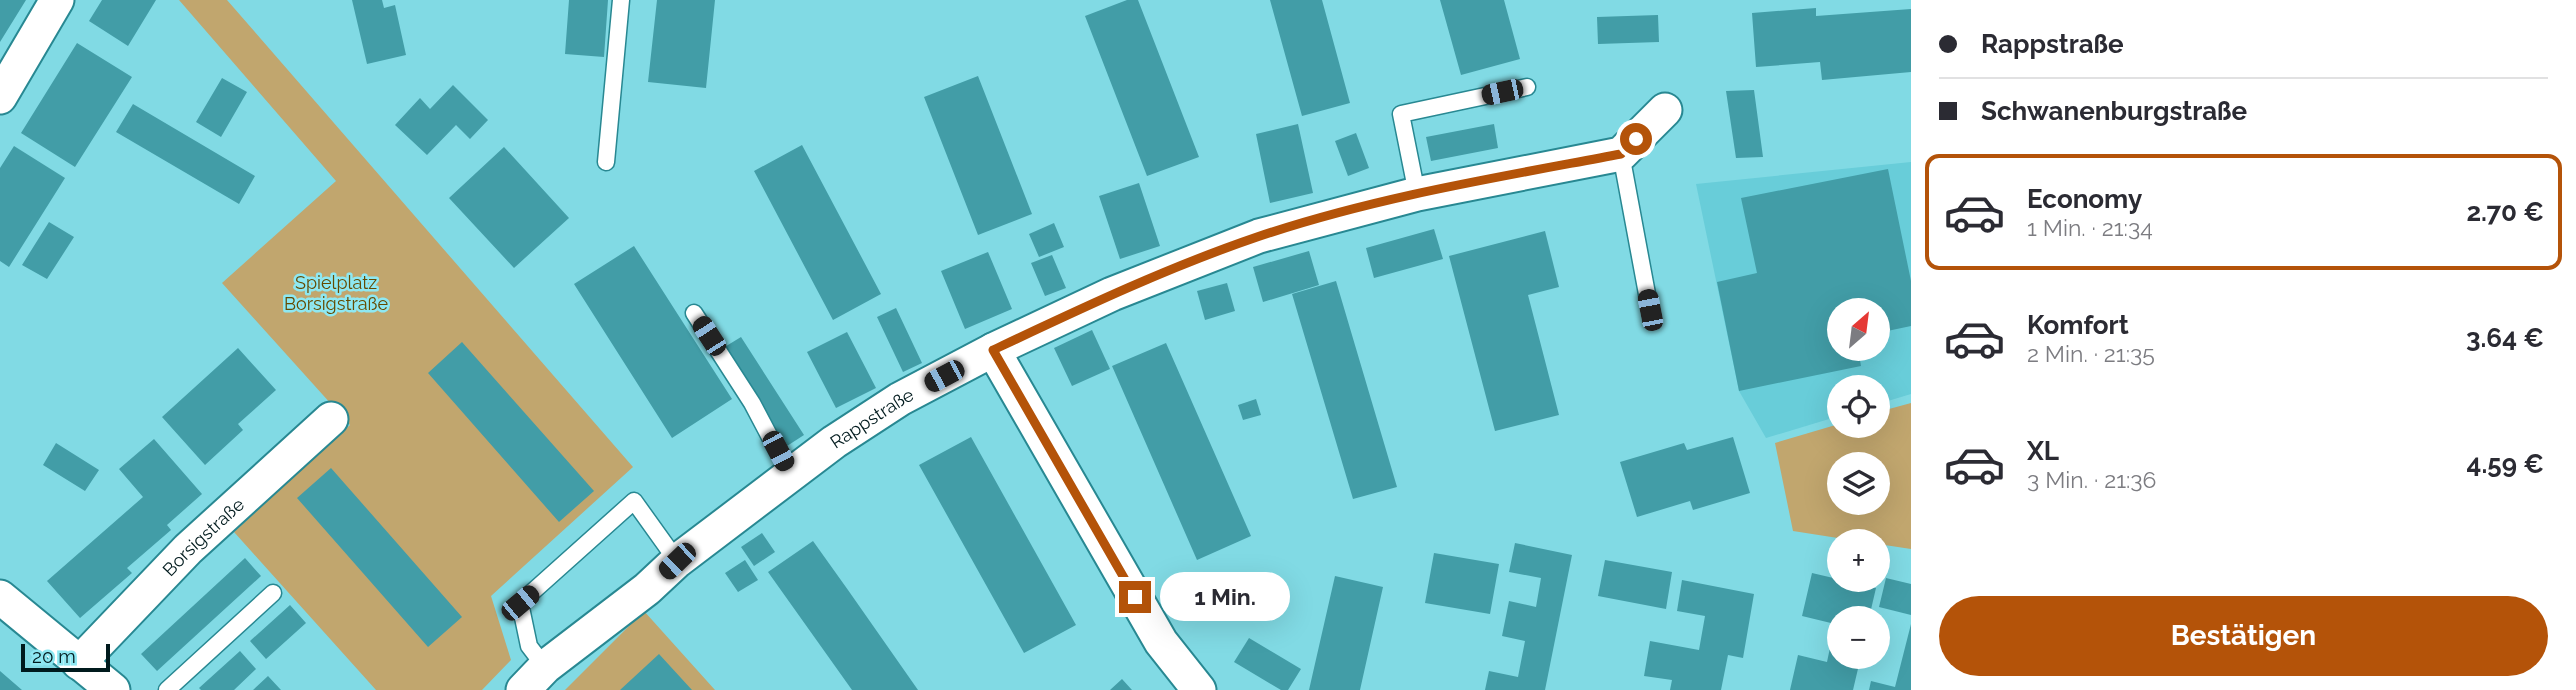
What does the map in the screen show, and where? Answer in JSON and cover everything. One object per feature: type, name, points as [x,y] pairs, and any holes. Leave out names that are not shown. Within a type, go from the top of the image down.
[{"type":"street","points":[[0,97],[57,0]]},
{"type":"street","points":[[1621,154],[1665,110]]},
{"type":"street","name":"Rappstraße","points":[[534,679],[647,589],[677,561],[790,475],[900,399],[993,350],[1112,293],[1233,246],[1417,194],[1621,154]]},
{"type":"street","points":[[993,350],[1161,642],[1199,690]]},
{"type":"street","name":"Borsigstraße","points":[[79,663],[188,549],[331,419]]},
{"type":"street","points":[[0,597],[113,690]]},
{"type":"lane","points":[[606,162],[621,0]]},
{"type":"lane","points":[[1417,194],[1401,114],[1527,87]]},
{"type":"lane","points":[[1621,154],[1650,310]]},
{"type":"lane","points":[[694,313],[752,403],[790,475]]},
{"type":"lane","points":[[534,679],[520,603],[634,501],[677,561]]},
{"type":"lane","points":[[167,690],[272,593]]},
{"type":"shaded area","points":[[1911,162],[1911,394],[1890,400],[1890,375],[1827,375],[1827,420],[1766,438],[1739,391],[1696,184]]},
{"type":"green space","name":"Spielplatz Borsigstraße","points":[[179,0],[227,0],[633,467],[491,596],[511,660],[482,690],[376,690],[234,532],[350,425],[222,283],[336,181]]},
{"type":"green space","points":[[1911,403],[1911,549],[1890,546],[1890,529],[1827,529],[1827,536],[1793,531],[1775,443],[1827,428],[1827,438],[1890,438],[1890,409]]},
{"type":"green space","points":[[644,611],[715,690],[565,690]]},
{"type":"building","points":[[0,0],[26,0],[0,42]]},
{"type":"building","points":[[102,0],[156,0],[128,46],[89,21]]},
{"type":"building","points":[[352,0],[382,0],[384,8],[395,5],[406,55],[367,64]]},
{"type":"building","points":[[569,0],[608,0],[604,57],[565,54]]},
{"type":"building","points":[[657,0],[715,0],[706,88],[648,82]]},
{"type":"building","points":[[1127,0],[1138,0],[1199,157],[1147,176],[1085,16]]},
{"type":"building","points":[[1270,0],[1322,0],[1350,103],[1302,116]]},
{"type":"building","points":[[1440,0],[1504,0],[1520,59],[1461,75]]},
{"type":"building","points":[[1816,8],[1816,16],[1911,9],[1911,72],[1822,80],[1820,62],[1756,67],[1752,13]]},
{"type":"building","points":[[1658,15],[1659,42],[1598,44],[1597,17]]},
{"type":"building","points":[[77,43],[132,77],[75,167],[21,133]]},
{"type":"building","points":[[978,76],[1032,214],[978,235],[924,97]]},
{"type":"building","points":[[222,78],[247,92],[221,137],[196,122]]},
{"type":"building","points":[[453,85],[488,120],[470,139],[456,125],[427,155],[395,125],[420,98],[430,109]]},
{"type":"building","points":[[1754,90],[1763,157],[1736,158],[1726,91]]},
{"type":"building","points":[[133,104],[255,176],[239,204],[116,132]]},
{"type":"building","points":[[1298,124],[1313,193],[1270,203],[1256,134]]},
{"type":"building","points":[[1494,124],[1498,148],[1431,161],[1426,137]]},
{"type":"building","points":[[1356,133],[1369,168],[1348,176],[1335,141]]},
{"type":"building","points":[[802,145],[881,294],[833,320],[754,171]]},
{"type":"building","points":[[14,146],[65,178],[9,267],[0,261],[0,168]]},
{"type":"building","points":[[504,147],[569,218],[514,268],[449,198]]},
{"type":"building","points":[[1888,169],[1911,281],[1911,326],[1890,330],[1890,298],[1827,298],[1827,361],[1860,361],[1861,366],[1739,391],[1717,282],[1757,273],[1741,198]]},
{"type":"building","points":[[1139,183],[1160,246],[1120,259],[1099,196]]},
{"type":"building","points":[[49,222],[74,237],[47,279],[22,265]]},
{"type":"building","points":[[1054,223],[1064,247],[1039,257],[1029,234]]},
{"type":"building","points":[[1434,229],[1443,259],[1374,278],[1366,248]]},
{"type":"building","points":[[1545,231],[1559,287],[1528,295],[1559,415],[1495,431],[1449,256]]},
{"type":"building","points":[[634,246],[732,399],[672,438],[574,284]]},
{"type":"building","points":[[1309,251],[1319,285],[1263,302],[1253,267]]},
{"type":"building","points":[[988,252],[1012,309],[965,329],[941,271]]},
{"type":"building","points":[[1052,255],[1066,288],[1045,296],[1031,263]]},
{"type":"building","points":[[1336,281],[1397,487],[1353,499],[1292,294]]},
{"type":"building","points":[[1227,283],[1235,311],[1205,320],[1197,291]]},
{"type":"building","points":[[896,308],[922,363],[903,372],[877,317]]},
{"type":"building","points":[[1092,330],[1110,369],[1072,386],[1054,348]]},
{"type":"building","points":[[847,332],[876,388],[836,408],[807,352]]},
{"type":"building","points":[[741,337],[804,435],[787,446],[723,348]]},
{"type":"building","points":[[462,342],[594,491],[559,522],[428,373]]},
{"type":"building","points":[[1166,343],[1251,536],[1197,560],[1112,366]]},
{"type":"building","points":[[238,348],[276,390],[238,424],[243,430],[205,465],[162,417]]},
{"type":"building","points":[[1256,399],[1261,415],[1243,420],[1238,405]]},
{"type":"building","points":[[971,437],[1076,625],[1024,653],[919,465]]},
{"type":"building","points":[[1733,437],[1750,493],[1693,510],[1690,501],[1637,517],[1620,462],[1684,443],[1687,450]]},
{"type":"building","points":[[154,439],[202,494],[167,525],[171,530],[127,568],[132,573],[80,618],[47,581],[143,497],[119,469]]},
{"type":"building","points":[[56,443],[99,470],[85,491],[43,465]]},
{"type":"building","points":[[331,468],[462,617],[428,647],[297,498]]},
{"type":"building","points":[[762,533],[775,552],[754,566],[741,547]]},
{"type":"building","points":[[813,541],[918,690],[852,690],[768,572]]},
{"type":"building","points":[[1515,543],[1572,555],[1545,690],[1485,690],[1489,671],[1518,677],[1525,641],[1502,636],[1509,601],[1536,607],[1541,578],[1509,572]]},
{"type":"building","points":[[1434,553],[1499,564],[1490,614],[1425,603]]},
{"type":"building","points":[[245,558],[261,576],[157,671],[141,654]]},
{"type":"building","points":[[745,560],[758,580],[738,592],[725,573]]},
{"type":"building","points":[[1605,560],[1672,572],[1666,609],[1598,596]]},
{"type":"building","points":[[1812,573],[1827,577],[1827,592],[1875,592],[1872,606],[1827,606],[1827,622],[1802,616]]},
{"type":"building","points":[[1335,576],[1383,587],[1360,690],[1309,690]]},
{"type":"building","points":[[1890,579],[1911,584],[1911,615],[1890,610],[1890,606],[1879,606],[1883,592],[1890,592]]},
{"type":"building","points":[[1682,580],[1754,594],[1743,658],[1728,655],[1721,690],[1670,690],[1672,680],[1644,676],[1650,641],[1699,650],[1705,616],[1677,611]]},
{"type":"building","points":[[290,605],[306,623],[266,659],[250,641]]},
{"type":"building","points":[[1911,624],[1911,690],[1869,690],[1871,681],[1895,687]]},
{"type":"building","points":[[1249,638],[1301,669],[1288,690],[1281,690],[1234,662]]},
{"type":"building","points":[[240,651],[256,669],[234,690],[199,688]]},
{"type":"building","points":[[659,654],[692,690],[620,690]]},
{"type":"building","points":[[1798,655],[1827,662],[1827,669],[1858,669],[1853,690],[1790,690]]},
{"type":"building","points":[[0,671],[22,690],[0,690]]},
{"type":"building","points":[[268,676],[281,690],[253,690]]},
{"type":"building","points":[[1122,679],[1132,690],[1110,690]]},
{"type":"route","points":[[1135,597],[993,350],[1112,293],[1259,236],[1417,194],[1621,154],[1636,139]]}]
